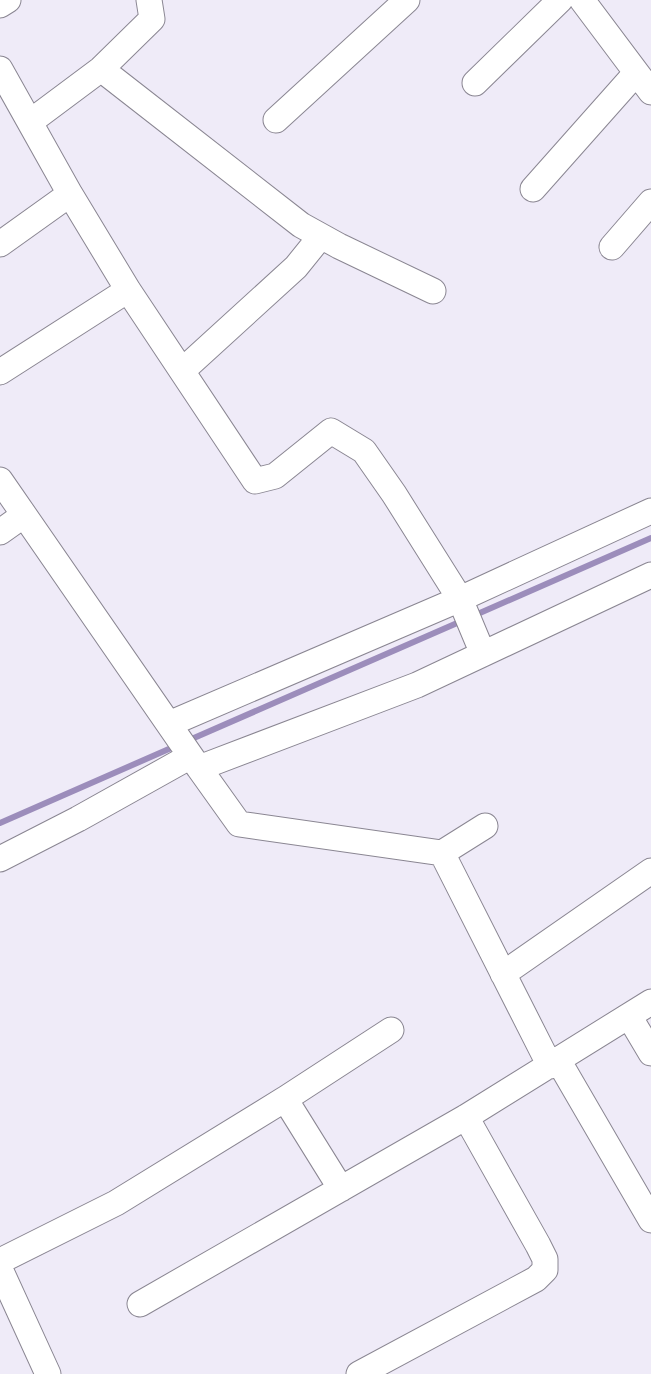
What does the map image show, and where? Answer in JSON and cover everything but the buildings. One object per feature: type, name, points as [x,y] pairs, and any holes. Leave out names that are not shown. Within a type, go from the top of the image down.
[{"type":"street","points":[[0,5],[8,0]]},
{"type":"street","points":[[30,122],[101,69],[152,19],[149,0]]},
{"type":"street","points":[[276,120],[407,0]]},
{"type":"street","points":[[475,83],[560,0]]},
{"type":"street","points":[[582,0],[651,92]]},
{"type":"street","points":[[0,69],[70,194],[128,290],[255,481],[275,476],[331,431],[364,451],[394,494],[470,624]]},
{"type":"street","points":[[101,69],[301,225],[433,291]]},
{"type":"street","points":[[534,189],[636,73]]},
{"type":"street","points":[[0,244],[70,194]]},
{"type":"street","points":[[612,247],[651,202]]},
{"type":"street","points":[[182,371],[296,268],[321,236]]},
{"type":"street","points":[[0,372],[128,290]]},
{"type":"street","points":[[0,480],[194,763],[239,824],[442,853],[485,826]]},
{"type":"street","points":[[0,858],[194,763],[417,685],[470,624],[651,511]]},
{"type":"street","points":[[0,532],[24,515]]},
{"type":"street","points":[[172,729],[470,624],[651,575]]},
{"type":"street","points":[[442,853],[503,974],[554,1063],[651,1220]]},
{"type":"street","points":[[503,974],[651,871]]},
{"type":"street","points":[[140,1304],[466,1117],[651,1002]]},
{"type":"street","points":[[629,1016],[651,1053]]},
{"type":"street","points":[[0,1261],[116,1203],[285,1099],[391,1030]]},
{"type":"street","points":[[285,1099],[341,1189]]},
{"type":"street","points":[[359,1374],[536,1279],[545,1270],[545,1259],[538,1245],[466,1117]]},
{"type":"street","points":[[0,1269],[48,1374]]},
{"type":"waterway","points":[[473,616],[651,538]]},
{"type":"waterway","points":[[187,741],[464,620]]},
{"type":"waterway","points":[[0,823],[178,745]]}]
